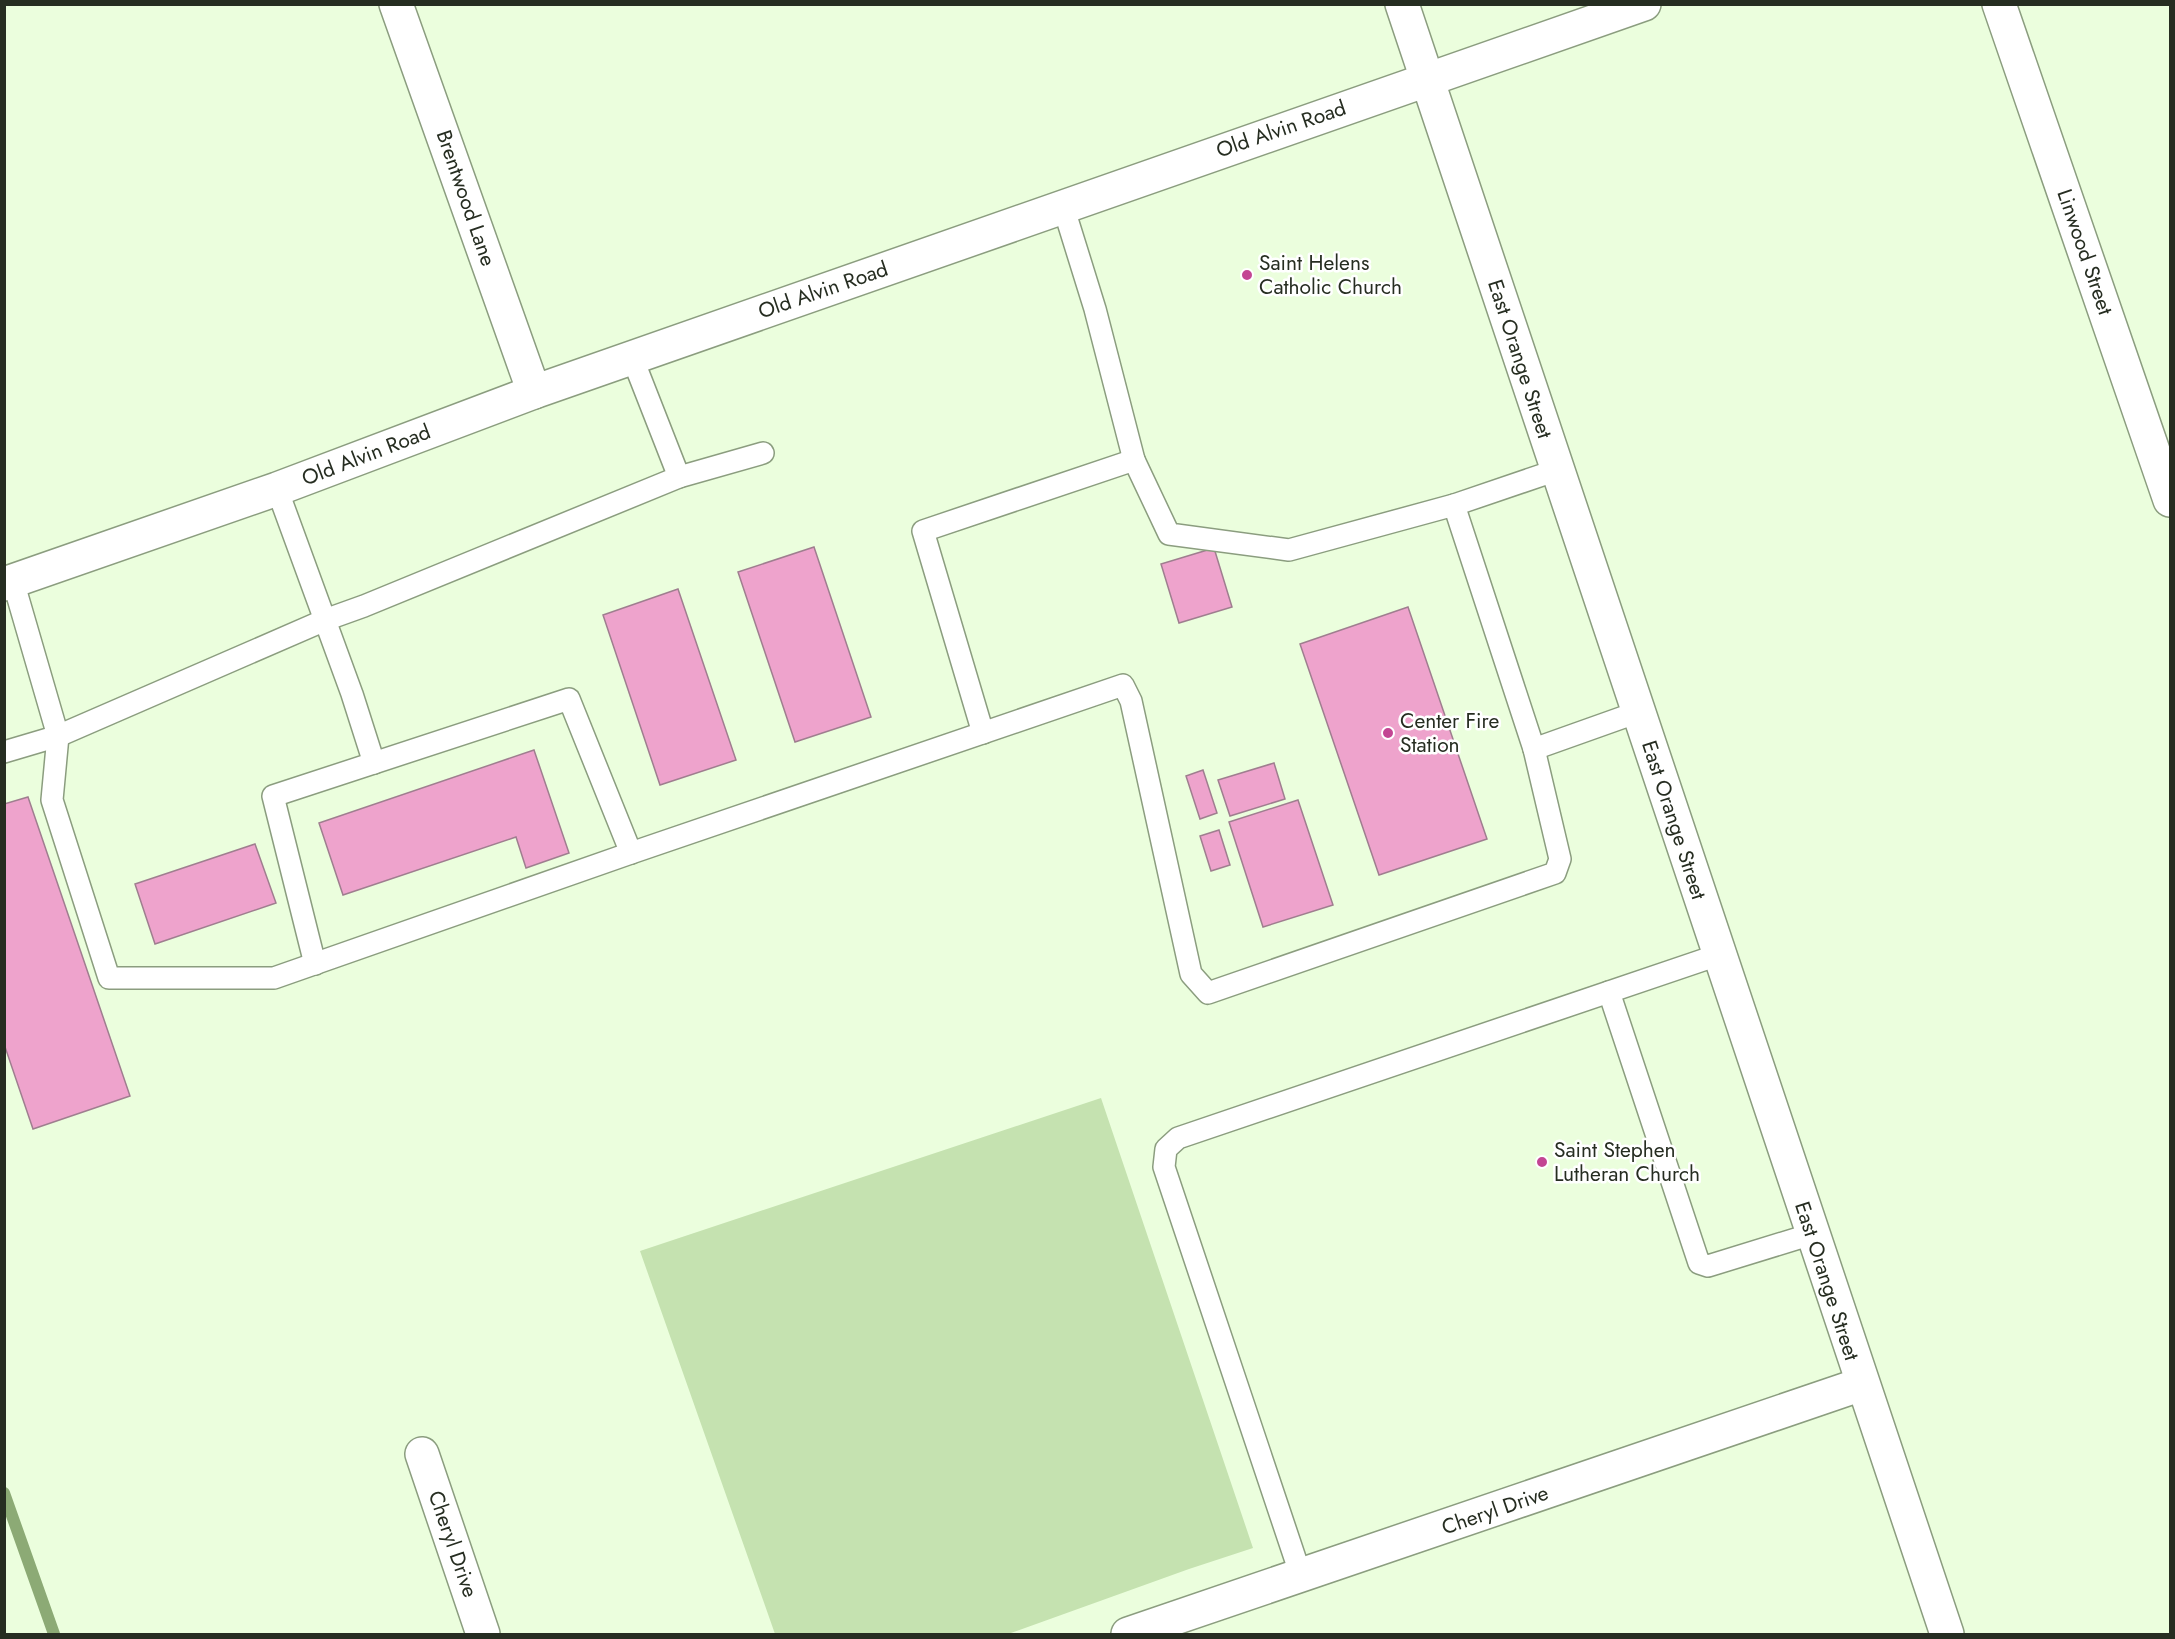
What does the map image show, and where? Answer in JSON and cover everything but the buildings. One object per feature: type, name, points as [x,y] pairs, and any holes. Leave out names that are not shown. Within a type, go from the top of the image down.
[{"type":"street","name":"Brentwood Lane","points":[[396,4],[534,392]]},
{"type":"street","name":"East Orange Street","points":[[1402,4],[1947,1635]]},
{"type":"street","name":"Old Alvin Road","points":[[9,582],[277,489],[632,357],[1644,4]]},
{"type":"street","name":"Linwood Street","points":[[1999,4],[2170,500]]},
{"type":"street","name":"Cheryl Drive","points":[[1128,1635],[1862,1384]]},
{"type":"street","name":"Cheryl Drive","points":[[422,1454],[483,1635]]},
{"type":"lane","points":[[1063,206],[1095,309],[1134,460],[1169,534],[1289,550],[1454,505],[1557,470]]},
{"type":"lane","points":[[632,357],[679,477]]},
{"type":"lane","points":[[4,752],[58,736],[326,620],[679,477],[763,453]]},
{"type":"lane","points":[[983,734],[923,531],[1134,460]]},
{"type":"lane","points":[[277,489],[326,620],[374,763]]},
{"type":"lane","points":[[9,582],[58,736],[52,800],[109,978],[274,978],[1123,685],[1131,701],[1191,974],[1208,993],[1555,873],[1560,859],[1534,749],[1454,505]]},
{"type":"lane","points":[[315,964],[273,796],[569,699],[631,853]]},
{"type":"lane","points":[[1534,749],[1638,712]]},
{"type":"lane","points":[[1301,1576],[1164,1167],[1166,1149],[1178,1138],[1718,955]]},
{"type":"lane","points":[[1609,992],[1699,1263],[1708,1266],[1812,1234]]},
{"type":"green space","points":[[1101,1098],[1253,1548],[1008,1634],[775,1634],[640,1251]]},
{"type":"waterway","points":[[4,1493],[54,1634]]},
{"type":"place","name":"Saint Helens Catholic Church","points":[[1247,275]]},
{"type":"place","name":"Center Fire Station","points":[[1388,733]]},
{"type":"place","name":"Saint Stephen Lutheran Church","points":[[1542,1162]]}]
